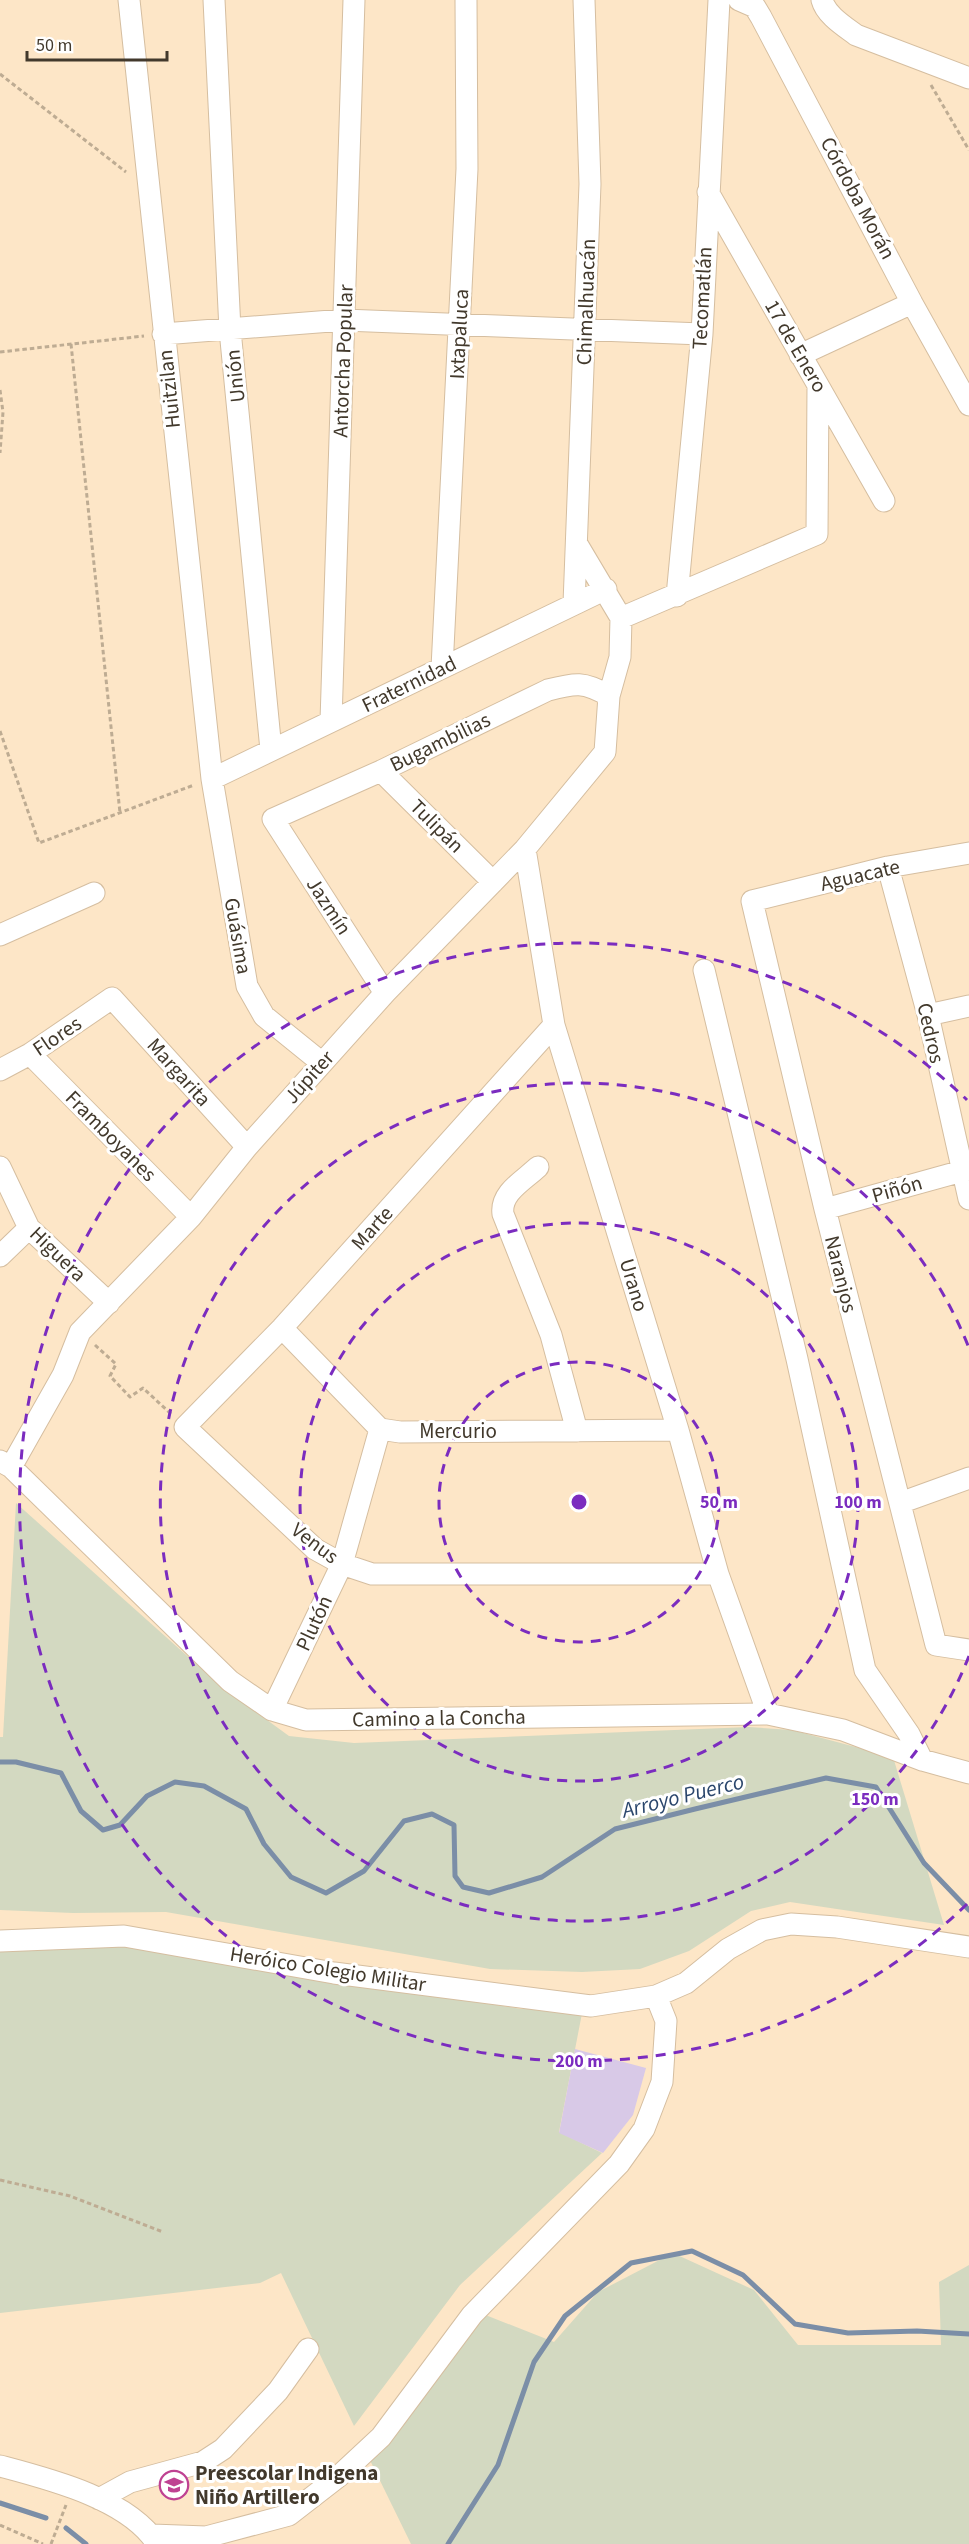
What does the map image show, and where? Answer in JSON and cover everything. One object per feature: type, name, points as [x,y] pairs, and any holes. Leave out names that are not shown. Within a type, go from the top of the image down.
[{"type":"street","name":"Huitzilan","points":[[129,0],[147,188],[212,779]]},
{"type":"street","name":"Unión","points":[[214,0],[230,330],[271,750]]},
{"type":"street","name":"Antorcha Popular","points":[[331,721],[354,0]]},
{"type":"street","name":"Ixtapaluca","points":[[442,668],[467,169],[466,0]]},
{"type":"street","name":"Chimalhuacán","points":[[574,604],[591,184],[584,0]]},
{"type":"street","name":"Tecomatlán","points":[[677,596],[702,334],[707,192],[719,0]]},
{"type":"street","name":"Córdoba Morán","points":[[739,0],[755,7],[761,17],[912,303],[969,405]]},
{"type":"street","points":[[822,0],[824,6],[840,23],[856,35],[898,53],[915,57],[969,78]]},
{"type":"street","name":"17 de Enero","points":[[707,192],[884,501]]},
{"type":"street","points":[[800,355],[912,303]]},
{"type":"street","points":[[163,334],[344,320],[702,334]]},
{"type":"street","points":[[576,544],[606,589],[621,618],[677,596],[817,534],[818,386]]},
{"type":"street","name":"Fraternidad","points":[[212,779],[606,589]]},
{"type":"street","name":"Júpiter","points":[[5,1464],[63,1375],[80,1332],[191,1217],[246,1147],[385,993],[525,849],[605,752],[609,696],[620,657],[621,618]]},
{"type":"street","name":"Bugambilias","points":[[273,819],[381,771],[548,690],[572,684],[591,686],[609,696]]},
{"type":"street","name":"Tulipán","points":[[381,771],[493,882]]},
{"type":"street","name":"Guásima","points":[[212,779],[247,986],[264,1016],[322,1063]]},
{"type":"street","name":"Jazmín","points":[[273,819],[385,993]]},
{"type":"street","name":"Urano","points":[[525,849],[554,1025],[678,1430],[718,1574],[768,1714]]},
{"type":"street","name":"Aguacate","points":[[752,901],[888,867],[969,853]]},
{"type":"street","name":"Cedros","points":[[888,867],[928,1015],[966,1170],[969,1199]]},
{"type":"street","points":[[0,935],[94,893]]},
{"type":"street","name":"Naranjos","points":[[752,901],[825,1209],[936,1645],[969,1650]]},
{"type":"street","points":[[704,970],[797,1359],[865,1670],[909,1734],[922,1760]]},
{"type":"street","name":"Flores","points":[[0,1070],[30,1054],[112,998]]},
{"type":"street","name":"Margarita","points":[[112,998],[246,1147]]},
{"type":"street","points":[[928,1015],[969,1006]]},
{"type":"street","name":"Marte","points":[[185,1427],[282,1328],[554,1025]]},
{"type":"street","name":"Framboyanes","points":[[30,1054],[191,1217]]},
{"type":"street","name":"Higuera","points":[[0,1167],[29,1228],[109,1303]]},
{"type":"street","points":[[538,1167],[507,1194],[502,1203],[503,1214],[551,1335],[577,1431]]},
{"type":"street","name":"Piñón","points":[[825,1209],[966,1170]]},
{"type":"street","points":[[0,1256],[29,1228]]},
{"type":"street","points":[[282,1328],[380,1429]]},
{"type":"street","name":"Venus","points":[[185,1427],[315,1549],[342,1564],[372,1574],[718,1574]]},
{"type":"street","name":"Mercurio","points":[[380,1429],[400,1432],[678,1430]]},
{"type":"street","name":"Plutón","points":[[272,1710],[342,1564],[380,1429]]},
{"type":"street","name":"Camino a la Concha","points":[[5,1464],[230,1681],[272,1710],[306,1720],[768,1714],[843,1730],[922,1760],[969,1773]]},
{"type":"street","points":[[900,1503],[969,1478]]},
{"type":"street","points":[[0,2466],[99,2499],[133,2518],[154,2540],[206,2537],[289,2516],[338,2477],[381,2437],[472,2315],[619,2164],[644,2129],[662,2082],[666,2022],[656,1996],[686,1983],[728,1949],[762,1930],[791,1924],[837,1927],[969,1947]]},
{"type":"street","name":"Heróico Colegio Militar","points":[[0,1941],[124,1936],[334,1972],[591,2006],[656,1996]]},
{"type":"street","points":[[99,2499],[130,2482],[203,2462],[223,2450],[278,2391],[308,2349]]},
{"type":"path","points":[[915,57],[969,150]]},
{"type":"path","points":[[0,74],[147,188]]},
{"type":"path","points":[[0,352],[163,334]]},
{"type":"path","points":[[71,344],[120,813]]},
{"type":"path","points":[[0,390],[3,412],[0,453]]},
{"type":"path","points":[[0,731],[39,843],[212,779]]},
{"type":"path","points":[[80,1332],[116,1364],[110,1376],[130,1397],[143,1388],[185,1427]]},
{"type":"path","points":[[0,2180],[70,2196],[163,2232]]},
{"type":"path","points":[[51,2544],[72,2489]]},
{"type":"path","points":[[0,2526],[43,2544]]},
{"type":"green space","points":[[16,1503],[222,1687],[289,1736],[354,1743],[749,1727],[792,1730],[893,1757],[944,1925],[790,1902],[751,1911],[689,1951],[640,1969],[582,1972],[490,1969],[166,1912],[73,1913],[0,1910],[0,1737],[3,1737]]},
{"type":"green space","points":[[0,1938],[128,1943],[521,2009],[584,2003],[559,2132],[602,2153],[460,2285],[354,2426],[281,2273],[260,2283],[0,2313]]},
{"type":"green space","points":[[673,2253],[754,2290],[798,2345],[941,2345],[939,2282],[969,2265],[969,2544],[411,2544],[365,2450],[478,2312],[554,2342],[598,2292]]},
{"type":"building","points":[[575,2049],[646,2068],[633,2115],[603,2153],[559,2133]]},
{"type":"waterway","name":"Arroyo Puerco","points":[[0,1762],[16,1762],[61,1773],[81,1811],[103,1830],[120,1825],[147,1796],[175,1782],[204,1786],[246,1809],[264,1844],[291,1877],[326,1893],[364,1871],[404,1821],[432,1814],[454,1825],[455,1876],[463,1887],[489,1893],[542,1877],[615,1829],[826,1778],[876,1787],[924,1863],[969,1910]]},
{"type":"waterway","points":[[448,2544],[498,2465],[534,2362],[565,2316],[631,2263],[692,2251],[743,2275],[795,2324],[848,2333],[917,2331],[969,2334]]},
{"type":"waterway","points":[[0,2503],[46,2518]]},
{"type":"waterway","points":[[66,2528],[86,2544]]},
{"type":"place","name":"Preescolar Indigena Niño Artillero","points":[[174,2485]]}]
